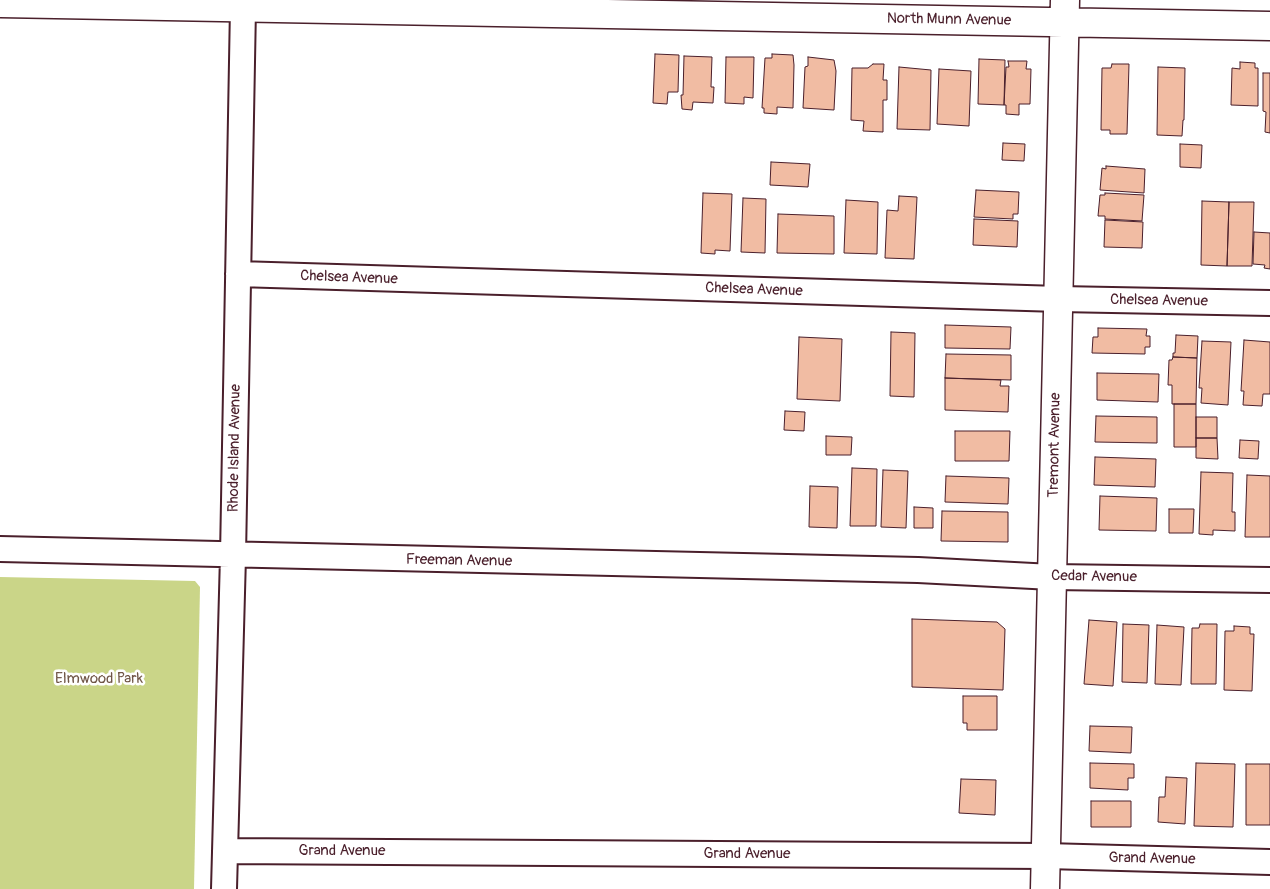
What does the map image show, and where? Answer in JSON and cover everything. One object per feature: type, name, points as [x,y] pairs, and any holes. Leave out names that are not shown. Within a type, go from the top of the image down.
[{"type":"main road","name":"North Munn Avenue","points":[[0,3],[43,2],[629,15],[1065,11],[1270,26]]},
{"type":"main road","name":"Tremont Avenue","points":[[1045,889],[1065,11]]},
{"type":"street","name":"Rhode Island Avenue","points":[[224,889],[233,556],[243,7]]},
{"type":"street","name":"Chelsea Avenue","points":[[238,274],[1059,299],[1270,303]]},
{"type":"street","name":"Freeman Avenue","points":[[0,549],[233,556],[918,570]]},
{"type":"street","name":"Cedar Avenue","points":[[918,570],[1052,577],[1270,580]]},
{"type":"street","name":"Grand Avenue","points":[[225,851],[1046,856],[1270,862]]},
{"type":"green space","name":"Elmwood Park","points":[[0,577],[195,581],[200,587],[194,889],[0,889]]},
{"type":"building","points":[[655,54],[679,55],[678,92],[668,92],[667,104],[653,103]]},
{"type":"building","points":[[772,54],[793,55],[794,65],[793,108],[777,107],[777,114],[764,113],[764,108],[762,108],[765,58],[772,58]]},
{"type":"building","points":[[684,56],[712,57],[711,87],[714,87],[713,103],[693,102],[692,110],[682,109],[681,95],[683,95]]},
{"type":"building","points":[[726,57],[754,57],[753,98],[744,97],[744,104],[725,103]]},
{"type":"building","points":[[808,57],[834,60],[836,71],[834,110],[803,108],[805,67],[808,66]]},
{"type":"building","points":[[979,59],[1005,60],[1004,105],[978,104]]},
{"type":"building","points":[[1008,61],[1027,61],[1026,69],[1031,69],[1030,104],[1019,104],[1019,115],[1006,114],[1006,105],[1004,105],[1006,67],[1009,67]]},
{"type":"building","points":[[1240,62],[1255,63],[1255,68],[1258,68],[1258,106],[1231,105],[1232,68],[1240,69]]},
{"type":"building","points":[[873,64],[884,64],[883,80],[887,80],[887,100],[883,100],[883,132],[863,131],[864,121],[851,120],[852,68],[868,68]]},
{"type":"building","points":[[1112,64],[1129,64],[1127,134],[1110,134],[1110,130],[1101,130],[1102,68],[1111,68]]},
{"type":"building","points":[[899,67],[931,70],[930,130],[897,129]]},
{"type":"building","points":[[1158,67],[1185,68],[1182,136],[1157,135]]},
{"type":"building","points":[[939,69],[971,71],[969,126],[937,124]]},
{"type":"building","points":[[1263,73],[1270,73],[1270,133],[1265,132],[1266,112],[1263,111]]},
{"type":"building","points":[[1003,143],[1025,144],[1024,161],[1002,160]]},
{"type":"building","points":[[1180,144],[1202,145],[1201,168],[1180,167]]},
{"type":"building","points":[[771,162],[810,164],[808,187],[770,185]]},
{"type":"building","points":[[1106,166],[1145,169],[1144,193],[1100,190],[1102,168],[1106,169]]},
{"type":"building","points":[[976,190],[1019,192],[1018,214],[1013,214],[1013,219],[974,217]]},
{"type":"building","points":[[703,193],[732,194],[730,251],[715,250],[715,254],[701,253]]},
{"type":"building","points":[[1105,193],[1144,195],[1142,221],[1105,219],[1105,216],[1098,216],[1100,195],[1105,195]]},
{"type":"building","points":[[899,196],[917,197],[914,259],[885,258],[887,210],[898,211]]},
{"type":"building","points":[[743,198],[766,199],[765,253],[741,252]]},
{"type":"building","points":[[846,200],[878,202],[877,254],[844,253]]},
{"type":"building","points":[[1202,201],[1229,202],[1227,266],[1201,265]]},
{"type":"building","points":[[1229,202],[1254,202],[1252,266],[1227,266]]},
{"type":"building","points":[[778,214],[834,216],[834,254],[777,253]]},
{"type":"building","points":[[974,219],[1018,221],[1017,247],[973,245]]},
{"type":"building","points":[[1105,220],[1143,222],[1142,248],[1104,247]]},
{"type":"building","points":[[1254,232],[1270,233],[1270,269],[1264,268],[1265,265],[1253,264]]},
{"type":"building","points":[[945,325],[1011,327],[1010,349],[945,348]]},
{"type":"building","points":[[1098,328],[1147,329],[1146,336],[1150,336],[1150,347],[1145,347],[1145,354],[1092,353],[1093,337],[1098,337]]},
{"type":"building","points":[[891,332],[915,333],[914,397],[890,396]]},
{"type":"building","points":[[1176,335],[1198,336],[1197,358],[1173,357]]},
{"type":"building","points":[[799,337],[842,339],[840,401],[797,399]]},
{"type":"building","points":[[1244,340],[1270,342],[1270,394],[1263,394],[1262,406],[1243,405],[1244,391],[1241,391]]},
{"type":"building","points":[[1202,341],[1231,342],[1228,405],[1201,403],[1202,388],[1199,388]]},
{"type":"building","points":[[946,354],[1011,355],[1011,380],[945,378]]},
{"type":"building","points":[[1173,357],[1197,358],[1196,404],[1172,404],[1172,385],[1168,385],[1169,360],[1172,360]]},
{"type":"building","points":[[1097,373],[1159,374],[1158,402],[1097,400]]},
{"type":"building","points":[[945,378],[1001,380],[1000,386],[1009,386],[1008,412],[945,410]]},
{"type":"building","points":[[1174,404],[1196,404],[1196,447],[1174,447]]},
{"type":"building","points":[[785,411],[805,412],[804,431],[784,430]]},
{"type":"building","points":[[1096,416],[1157,417],[1157,443],[1095,442]]},
{"type":"building","points":[[1196,417],[1217,417],[1217,438],[1196,438]]},
{"type":"building","points":[[955,431],[1010,431],[1009,461],[955,461]]},
{"type":"building","points":[[826,436],[852,437],[851,455],[826,455]]},
{"type":"building","points":[[1196,438],[1217,438],[1218,459],[1196,458]]},
{"type":"building","points":[[1240,440],[1259,441],[1258,459],[1239,458]]},
{"type":"building","points":[[1095,457],[1156,459],[1155,487],[1094,485]]},
{"type":"building","points":[[852,468],[877,469],[876,526],[850,526]]},
{"type":"building","points":[[883,470],[908,471],[906,528],[881,527]]},
{"type":"building","points":[[1201,472],[1233,473],[1232,512],[1235,512],[1235,531],[1213,530],[1213,535],[1199,534]]},
{"type":"building","points":[[1247,475],[1270,476],[1270,537],[1245,537]]},
{"type":"building","points":[[946,476],[1009,478],[1008,504],[945,502]]},
{"type":"building","points":[[810,486],[838,487],[837,528],[809,527]]},
{"type":"building","points":[[1100,496],[1157,498],[1156,531],[1099,530]]},
{"type":"building","points":[[914,507],[933,508],[933,528],[914,528]]},
{"type":"building","points":[[1169,509],[1194,509],[1193,533],[1169,533]]},
{"type":"building","points":[[942,511],[1008,512],[1008,542],[941,541]]},
{"type":"building","points":[[912,619],[997,622],[1005,629],[1003,690],[912,687]]},
{"type":"building","points":[[1089,620],[1117,622],[1113,686],[1084,684]]},
{"type":"building","points":[[1123,624],[1149,625],[1147,683],[1122,682]]},
{"type":"building","points":[[1200,624],[1217,624],[1216,684],[1191,684],[1192,628],[1199,628]]},
{"type":"building","points":[[1157,625],[1184,627],[1181,685],[1155,684]]},
{"type":"building","points":[[1234,626],[1250,627],[1250,634],[1254,634],[1252,691],[1224,690],[1225,631],[1234,631]]},
{"type":"building","points":[[963,696],[997,696],[997,730],[967,730],[967,723],[963,723]]},
{"type":"building","points":[[1090,726],[1132,727],[1131,753],[1089,751]]},
{"type":"building","points":[[1090,763],[1134,764],[1134,778],[1128,778],[1128,790],[1090,788]]},
{"type":"building","points":[[1196,763],[1235,764],[1233,827],[1194,826]]},
{"type":"building","points":[[1246,764],[1270,764],[1270,825],[1246,825]]},
{"type":"building","points":[[1166,777],[1187,778],[1185,824],[1158,822],[1159,797],[1165,797]]},
{"type":"building","points":[[961,779],[996,780],[995,815],[959,813]]},
{"type":"building","points":[[1091,801],[1131,801],[1131,827],[1091,827]]}]
